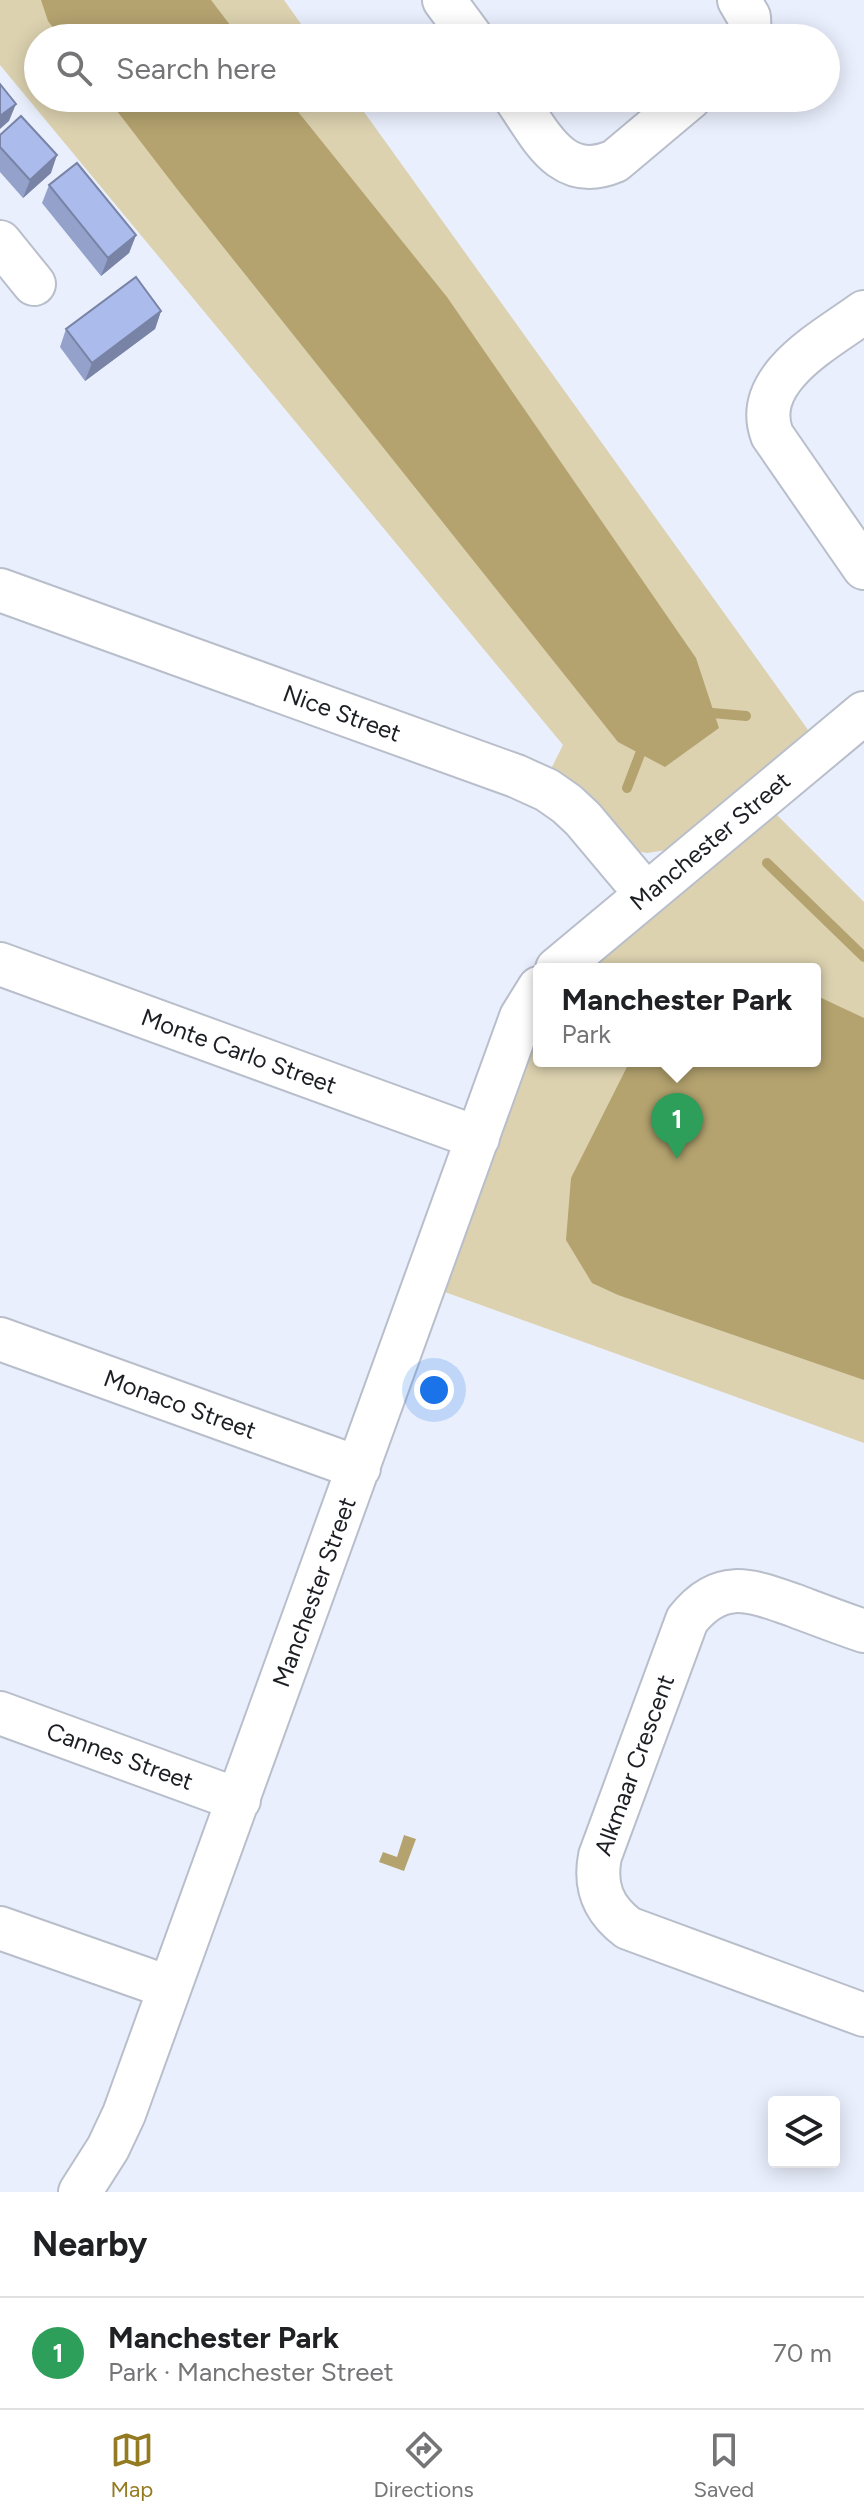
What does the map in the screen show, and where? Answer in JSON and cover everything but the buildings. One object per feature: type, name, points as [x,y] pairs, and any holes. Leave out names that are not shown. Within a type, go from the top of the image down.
[{"type":"street","points":[[444,0],[462,24]]},
{"type":"street","points":[[739,0],[749,17],[749,24]]},
{"type":"street","points":[[525,112],[554,153],[574,166],[586,168],[601,167],[615,161],[673,112]]},
{"type":"street","points":[[0,242],[34,284]]},
{"type":"street","points":[[864,312],[800,360],[778,383],[770,397],[767,412],[772,435],[864,568]]},
{"type":"street","name":"Nice Street","points":[[0,590],[516,776],[547,790],[583,819],[646,894]]},
{"type":"street","name":"Manchester Street","points":[[564,963],[864,713]]},
{"type":"street","name":"Monte Carlo Street","points":[[0,964],[478,1138]]},
{"type":"street","name":"Manchester Street","points":[[80,2192],[108,2148],[124,2114],[521,1017],[533,998]]},
{"type":"street","name":"Monaco Street","points":[[0,1339],[359,1468]]},
{"type":"street","name":"Alkmaar Crescent","points":[[864,1631],[756,1592],[728,1591],[703,1602],[687,1620],[600,1856],[598,1885],[608,1910],[628,1928],[864,2015]]},
{"type":"street","name":"Cannes Street","points":[[0,1713],[239,1800]]},
{"type":"street","points":[[0,1928],[168,1987]]},
{"type":"shaded area","points":[[0,0],[284,0],[301,24],[24,24],[24,94],[0,65]]},
{"type":"shaded area","points":[[41,0],[211,0],[229,24],[50,24]]},
{"type":"shaded area","points":[[39,112],[364,112],[811,734],[673,849],[647,853],[636,851],[549,773],[563,745]]},
{"type":"shaded area","points":[[118,112],[298,112],[447,297],[696,658],[719,728],[665,767],[618,742]]},
{"type":"shaded area","points":[[774,812],[864,902],[864,1443],[442,1291],[533,1041],[533,1067],[821,1067],[821,963],[592,963]]},
{"type":"shaded area","points":[[821,998],[864,1018],[864,1380],[618,1295],[592,1283],[566,1240],[571,1178],[627,1067],[821,1067]]},
{"type":"shaded area","points":[[404,1835],[416,1839],[404,1871],[379,1862],[383,1852],[397,1857]]},
{"type":"waterway","points":[[701,712],[746,716]]},
{"type":"waterway","points":[[627,788],[645,741]]},
{"type":"waterway","points":[[767,863],[864,957]]},
{"type":"place","name":"Manchester Park","points":[[677,1159]]}]
